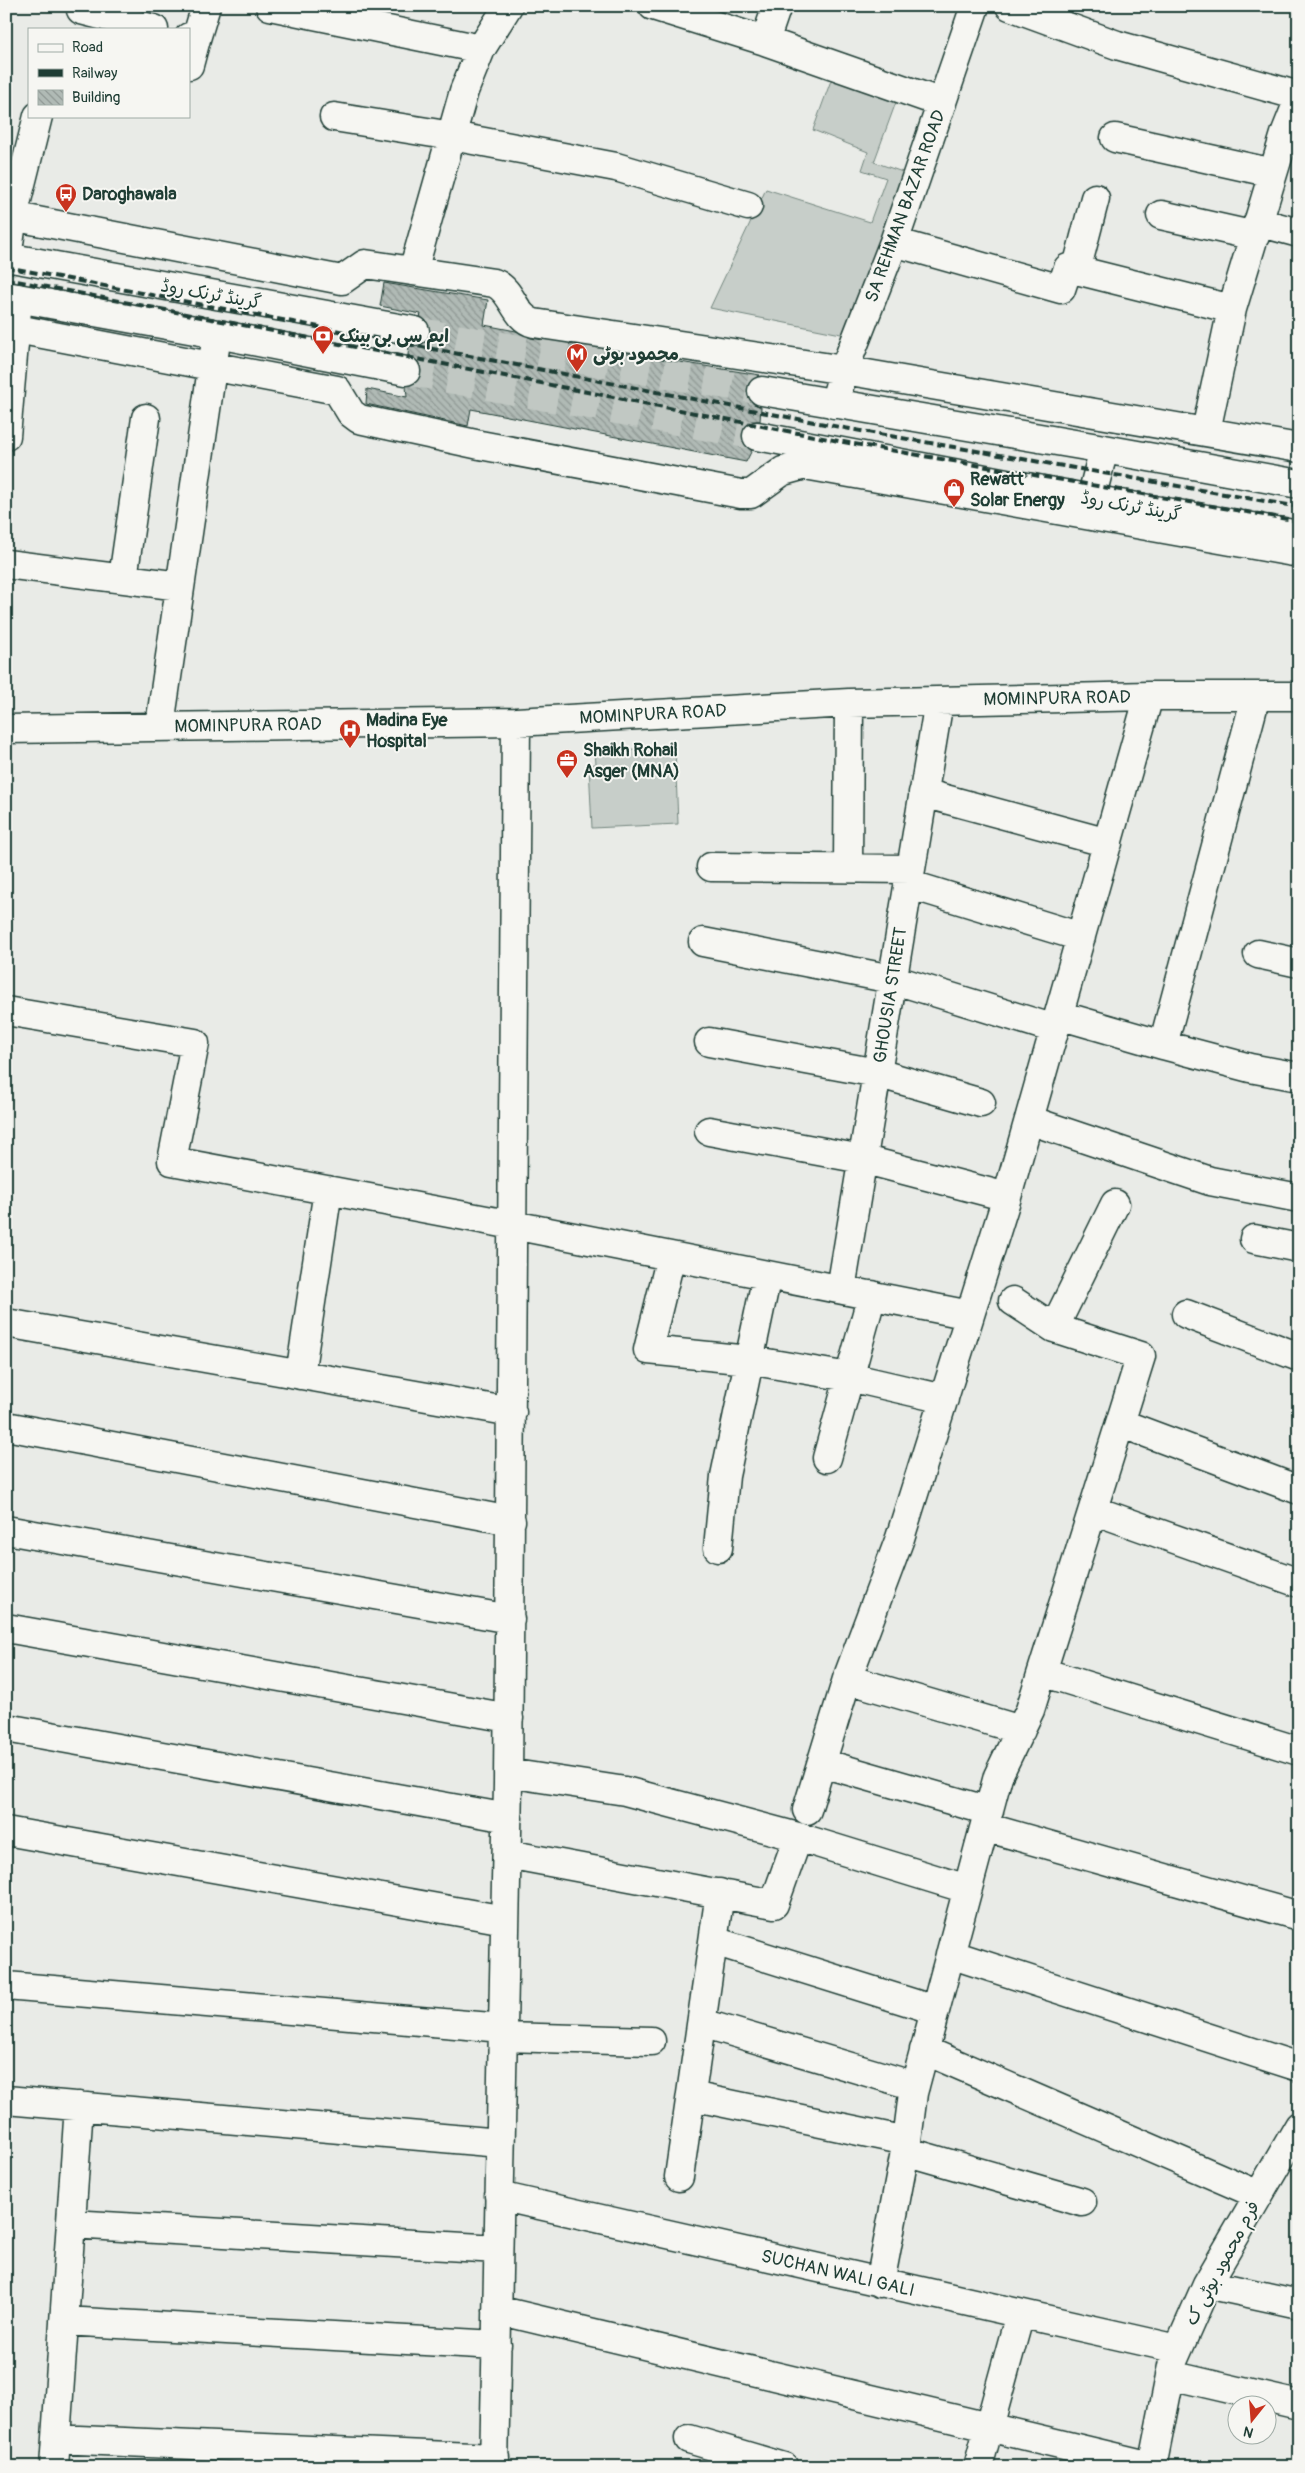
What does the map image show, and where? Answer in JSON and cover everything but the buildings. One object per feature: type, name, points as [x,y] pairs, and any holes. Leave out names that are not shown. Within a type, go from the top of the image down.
[{"type":"street","points":[[190,56],[192,38],[206,6]]},
{"type":"street","points":[[270,6],[481,49]]},
{"type":"street","points":[[412,271],[464,91],[481,49],[508,6]]},
{"type":"street","points":[[653,6],[765,41],[942,103]]},
{"type":"street","points":[[765,41],[777,6]]},
{"type":"street","name":"SA REHMAN BAZAR ROAD","points":[[834,404],[844,370],[894,242],[974,6]]},
{"type":"street","points":[[1010,6],[1117,45],[1299,97],[1292,136],[1273,173],[1232,309],[1206,431]]},
{"type":"street","points":[[78,15],[149,28]]},
{"type":"street","points":[[334,117],[452,136],[616,167],[748,206]]},
{"type":"street","points":[[6,257],[10,216],[37,118]]},
{"type":"street","points":[[1115,138],[1273,173]]},
{"type":"street","points":[[1076,271],[1095,198]]},
{"type":"street","points":[[1161,215],[1299,233]]},
{"type":"street","points":[[10,216],[342,280],[366,264],[498,284],[522,318],[534,323],[844,370],[1299,448]]},
{"type":"street","points":[[894,242],[1061,289],[1068,268],[1232,309]]},
{"type":"street","name":"گرینڈ ٹرنک روڈ","points":[[6,257],[415,331]]},
{"type":"street","points":[[6,436],[12,297],[406,371]]},
{"type":"street","points":[[11,328],[337,390],[351,413],[359,419],[480,445],[741,494],[751,494],[783,471],[805,465],[1299,553]]},
{"type":"street","points":[[160,725],[217,334]]},
{"type":"street","points":[[762,391],[1104,448],[1299,484]]},
{"type":"street","points":[[123,578],[146,418]]},
{"type":"street","name":"گرینڈ ٹرنک روڈ","points":[[757,436],[1091,499],[1299,535]]},
{"type":"street","points":[[1091,499],[1104,448]]},
{"type":"street","points":[[6,564],[180,586]]},
{"type":"street","points":[[807,1810],[847,1679],[900,1538],[1007,1198],[1149,696]]},
{"type":"street","name":"MOMINPURA ROAD","points":[[6,729],[160,725],[516,722],[939,701],[1149,696],[1299,696]]},
{"type":"street","points":[[1163,1045],[1256,696]]},
{"type":"street","name":"GHOUSIA STREET","points":[[841,1289],[939,701]]},
{"type":"street","points":[[848,868],[849,704]]},
{"type":"street","points":[[56,2439],[494,2463],[508,1818],[516,722]]},
{"type":"street","points":[[923,793],[1108,843]]},
{"type":"street","points":[[711,867],[848,868],[909,876],[1081,937]]},
{"type":"street","points":[[703,942],[892,979],[1057,1022],[1163,1045],[1250,1068],[1299,1077]]},
{"type":"street","points":[[1258,954],[1299,963]]},
{"type":"street","points":[[6,1011],[195,1042],[172,1161],[513,1225],[970,1315]]},
{"type":"street","points":[[709,1042],[877,1073],[981,1102]]},
{"type":"street","points":[[1029,1120],[1210,1182],[1299,1198]]},
{"type":"street","points":[[709,1130],[862,1159],[1007,1198]]},
{"type":"street","points":[[300,1375],[328,1190]]},
{"type":"street","points":[[1054,1328],[1115,1204]]},
{"type":"street","points":[[1254,1239],[1299,1248]]},
{"type":"street","points":[[671,1256],[648,1350],[749,1360],[849,1377],[944,1399]]},
{"type":"street","points":[[718,1548],[725,1476],[766,1275]]},
{"type":"street","points":[[827,1458],[872,1295]]},
{"type":"street","points":[[880,2283],[906,2146],[915,2086],[998,1776],[1030,1710],[1141,1356],[1054,1328],[1013,1302]]},
{"type":"street","points":[[1186,1314],[1299,1357]]},
{"type":"street","points":[[6,1323],[512,1412]]},
{"type":"street","points":[[1120,1423],[1299,1490]]},
{"type":"street","points":[[6,1426],[511,1521]]},
{"type":"street","points":[[1093,1510],[1299,1583]]},
{"type":"street","points":[[6,1530],[510,1619]]},
{"type":"street","points":[[6,1628],[509,1718]]},
{"type":"street","points":[[1042,1672],[1299,1751]]},
{"type":"street","points":[[847,1679],[1021,1730]]},
{"type":"street","points":[[6,1728],[508,1818]]},
{"type":"street","points":[[822,1762],[987,1819],[1299,1916]]},
{"type":"street","points":[[508,1772],[625,1791],[798,1837],[967,1890]]},
{"type":"street","points":[[6,1831],[505,1920]]},
{"type":"street","points":[[507,1854],[774,1904],[798,1837]]},
{"type":"street","points":[[679,2177],[720,1894]]},
{"type":"street","points":[[714,1941],[935,2010]]},
{"type":"street","points":[[950,1954],[1299,2067]]},
{"type":"street","points":[[6,1986],[503,2033],[651,2041]]},
{"type":"street","points":[[702,2023],[915,2086]]},
{"type":"street","points":[[924,2050],[1259,2195]]},
{"type":"street","points":[[691,2096],[906,2146],[1082,2202]]},
{"type":"street","points":[[6,2100],[500,2143]]},
{"type":"street","points":[[54,2467],[79,2106]]},
{"type":"street","name":"فرم محمود بوٹی ک","points":[[1152,2466],[1170,2375],[1178,2349],[1207,2284],[1259,2195],[1296,2137]]},
{"type":"street","name":"SUCHAN WALI GALI","points":[[499,2196],[1178,2349]]},
{"type":"street","points":[[71,2224],[498,2250]]},
{"type":"street","points":[[1207,2284],[1299,2304]]},
{"type":"street","points":[[497,2310],[1152,2466]]},
{"type":"street","points":[[978,2467],[1020,2314]]},
{"type":"street","points":[[64,2321],[497,2345]]},
{"type":"street","points":[[1170,2375],[1299,2405]]},
{"type":"street","points":[[689,2439],[784,2467]]},
{"type":"shaded area","points":[[834,72],[899,94],[874,162],[911,175],[851,336],[710,308],[766,189],[870,222],[886,178],[862,170],[868,152],[813,130]]},
{"type":"shaded area","points":[[675,747],[678,824],[592,828],[589,765],[596,764],[595,751]]},
{"type":"tunnel","points":[[415,331],[762,391]]},
{"type":"tunnel","points":[[406,371],[757,436]]},
{"type":"railway","points":[[6,267],[850,429],[1299,507]]},
{"type":"railway","points":[[6,279],[849,443],[1299,521]]},
{"type":"place","name":"Daroghawala","points":[[66,213]]},
{"type":"place","name":"ایم سی بی بینک","points":[[323,355]]},
{"type":"place","name":"محمود بوٹی","points":[[577,373]]},
{"type":"place","name":"Rewatt Solar Energy","points":[[954,508]]},
{"type":"place","name":"Madina Eye Hospital","points":[[350,749]]},
{"type":"place","name":"Shaikh Rohail Asger (MNA)","points":[[567,779]]}]
